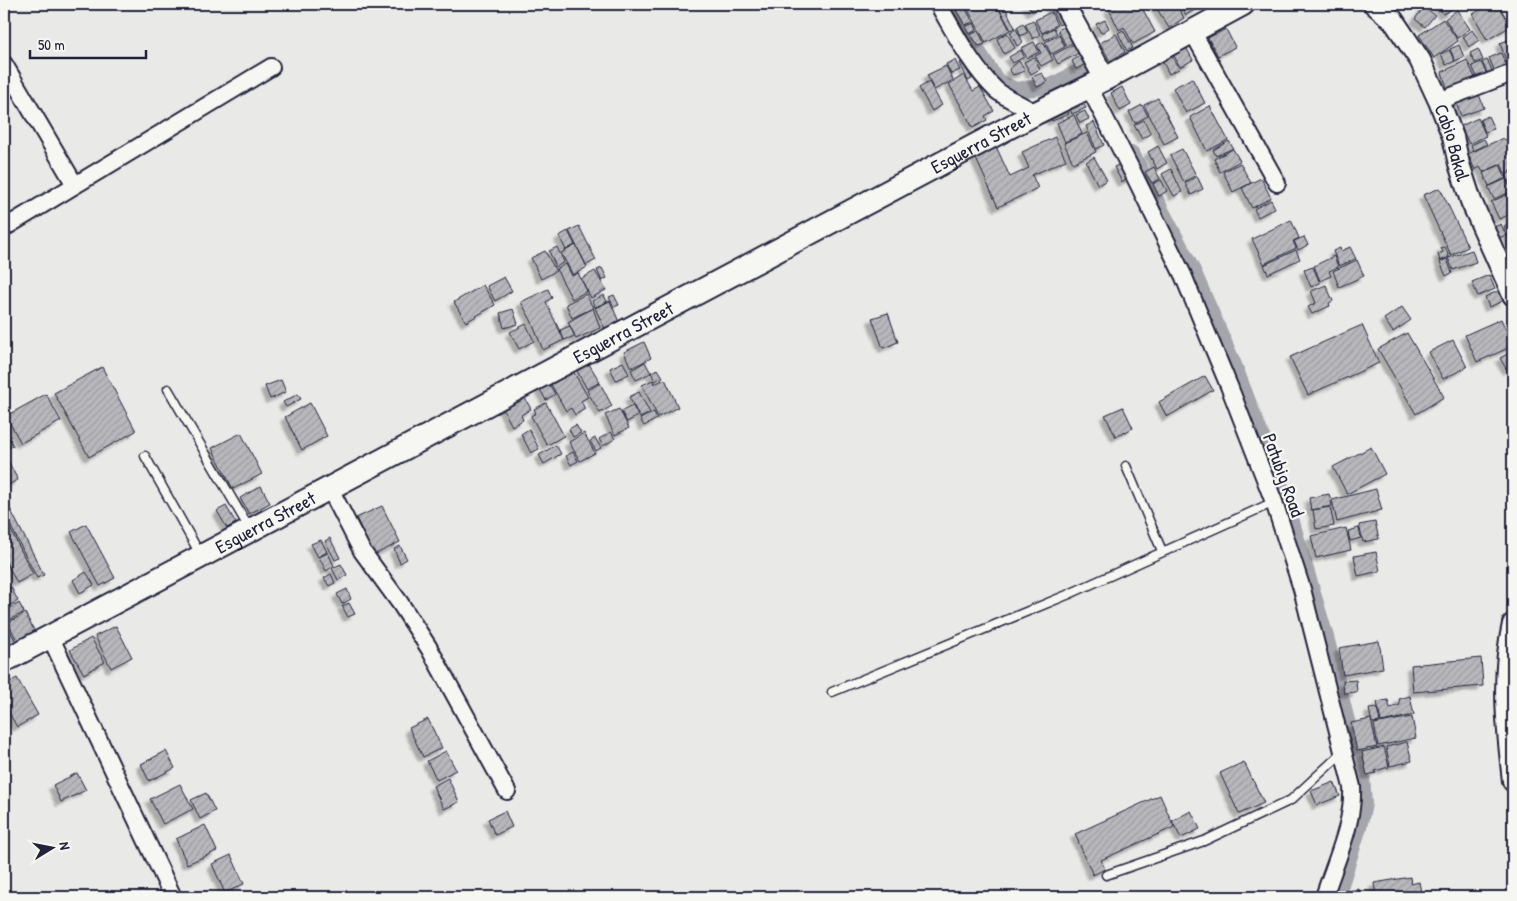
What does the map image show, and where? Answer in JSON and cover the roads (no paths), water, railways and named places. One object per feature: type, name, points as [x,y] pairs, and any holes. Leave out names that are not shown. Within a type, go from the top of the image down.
[{"type":"main road","name":"Esguerra Street","points":[[4,661],[1243,4]]},
{"type":"street","points":[[938,4],[978,69],[997,91],[1036,113]]},
{"type":"street","points":[[1064,4],[1097,83]]},
{"type":"street","name":"Cabio Bakal","points":[[1374,4],[1393,20],[1420,60],[1439,100],[1453,137],[1459,164],[1471,201],[1513,295]]},
{"type":"street","points":[[1192,31],[1277,183]]},
{"type":"street","points":[[4,64],[75,185]]},
{"type":"street","points":[[4,228],[271,68]]},
{"type":"street","points":[[1439,100],[1507,75]]},
{"type":"street","name":"Patubig Road","points":[[1097,83],[1134,175],[1182,275],[1229,386],[1274,502],[1302,589],[1352,787],[1353,800],[1350,819],[1324,897]]},
{"type":"street","points":[[329,487],[362,551],[400,603],[429,648],[507,791]]},
{"type":"street","points":[[1513,624],[1505,678],[1510,720],[1513,781]]},
{"type":"street","points":[[50,636],[173,897]]},
{"type":"lane","points":[[168,389],[250,530]]},
{"type":"lane","points":[[145,456],[201,555]]},
{"type":"lane","points":[[1126,466],[1162,551]]},
{"type":"lane","points":[[832,692],[1067,595],[1274,502]]},
{"type":"lane","points":[[1106,875],[1204,841],[1291,800],[1343,752]]},
{"type":"waterway","points":[[948,4],[997,81],[1015,90],[1051,86],[1080,71],[1088,73]]},
{"type":"waterway","points":[[1132,154],[1193,271],[1234,365],[1283,492],[1326,637],[1362,777],[1364,804],[1359,827],[1337,897]]}]
